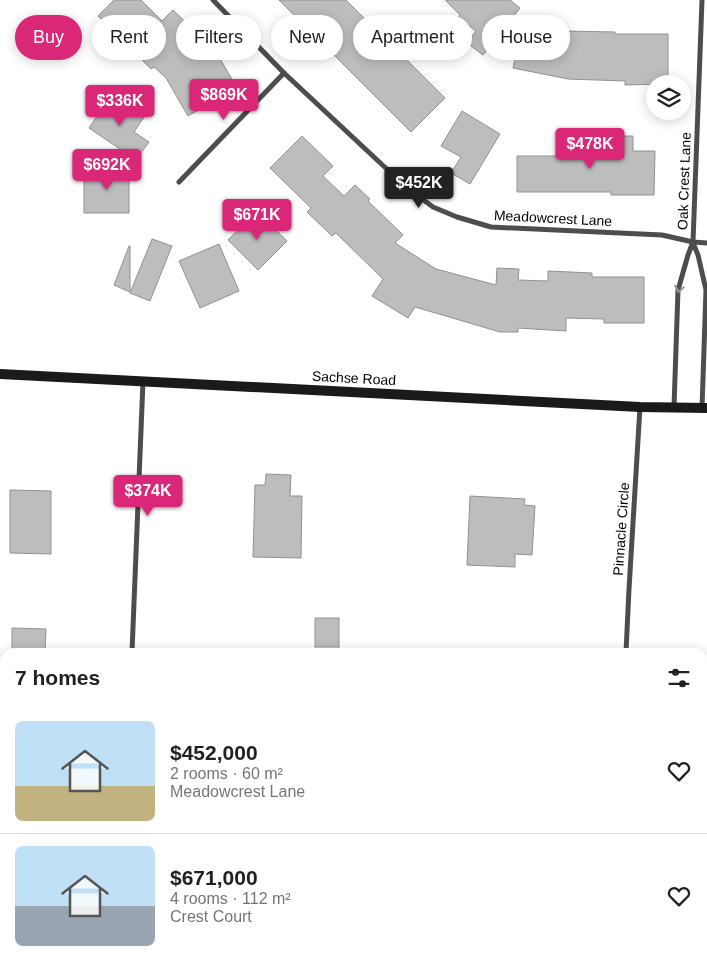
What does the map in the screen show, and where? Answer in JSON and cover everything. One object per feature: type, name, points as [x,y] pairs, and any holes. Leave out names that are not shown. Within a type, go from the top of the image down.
[{"type":"main road","name":"Sachse Road","points":[[0,374],[640,407],[705,408]]},
{"type":"street","name":"Meadowcrest Lane","points":[[213,0],[284,73],[406,187],[433,207],[457,217],[491,227],[662,235],[692,242],[707,243]]},
{"type":"street","name":"Oak Crest Lane","points":[[674,407],[678,290],[692,242],[702,0]]},
{"type":"street","points":[[179,182],[284,73]]},
{"type":"street","name":"Oak Crest Lane","points":[[692,242],[698,255],[706,290],[705,408]]},
{"type":"street","points":[[132,648],[143,381]]},
{"type":"street","name":"Pinnacle Circle","points":[[626,648],[640,407]]},
{"type":"building","points":[[114,0],[141,0],[156,15],[99,15]]},
{"type":"building","points":[[279,0],[346,0],[361,15],[353,15],[353,60],[407,60],[445,98],[411,132],[339,60],[343,60],[343,15],[294,15]]},
{"type":"building","points":[[445,0],[510,0],[520,8],[514,15],[482,15],[482,54],[472,47],[472,36],[476,31],[472,28],[472,15],[460,15]]},
{"type":"building","points":[[173,10],[178,15],[176,15],[176,60],[221,60],[237,88],[188,116],[166,78],[154,67],[151,69],[142,60],[166,60],[166,17]]},
{"type":"building","points":[[570,31],[615,32],[615,34],[668,34],[668,75],[646,75],[646,85],[625,85],[625,81],[568,79],[513,68],[515,60],[570,60]]},
{"type":"building","points":[[112,94],[144,117],[134,132],[149,142],[136,160],[89,128]]},
{"type":"building","points":[[462,111],[500,134],[470,184],[451,173],[461,157],[441,146]]},
{"type":"building","points":[[302,136],[333,166],[323,176],[344,196],[355,185],[370,199],[368,201],[403,235],[395,243],[436,269],[496,285],[497,268],[519,269],[518,280],[548,281],[548,271],[592,273],[592,277],[644,277],[644,323],[604,323],[604,319],[566,318],[566,331],[518,328],[518,332],[500,332],[415,307],[408,318],[372,296],[383,279],[336,233],[332,236],[307,212],[311,208],[270,168]]},
{"type":"building","points":[[611,136],[633,136],[633,151],[655,151],[654,195],[611,195],[611,192],[517,192],[517,156],[561,156],[561,145],[611,145]]},
{"type":"building","points":[[129,169],[129,213],[84,213],[84,170]]},
{"type":"building","points":[[256,211],[287,241],[258,270],[228,240]]},
{"type":"building","points":[[152,239],[172,246],[150,301],[130,293]]},
{"type":"building","points":[[219,244],[239,291],[200,308],[179,261]]},
{"type":"building","points":[[130,246],[130,292],[114,285]]},
{"type":"building","points":[[266,474],[291,475],[290,496],[302,496],[301,558],[253,557],[255,485],[265,485]]},
{"type":"building","points":[[10,490],[51,491],[51,554],[10,553]]},
{"type":"building","points":[[470,496],[525,499],[524,505],[535,506],[532,555],[515,554],[515,567],[467,565]]},
{"type":"building","points":[[315,618],[339,618],[339,647],[315,647]]},
{"type":"building","points":[[12,628],[46,629],[45,648],[12,648]]}]
